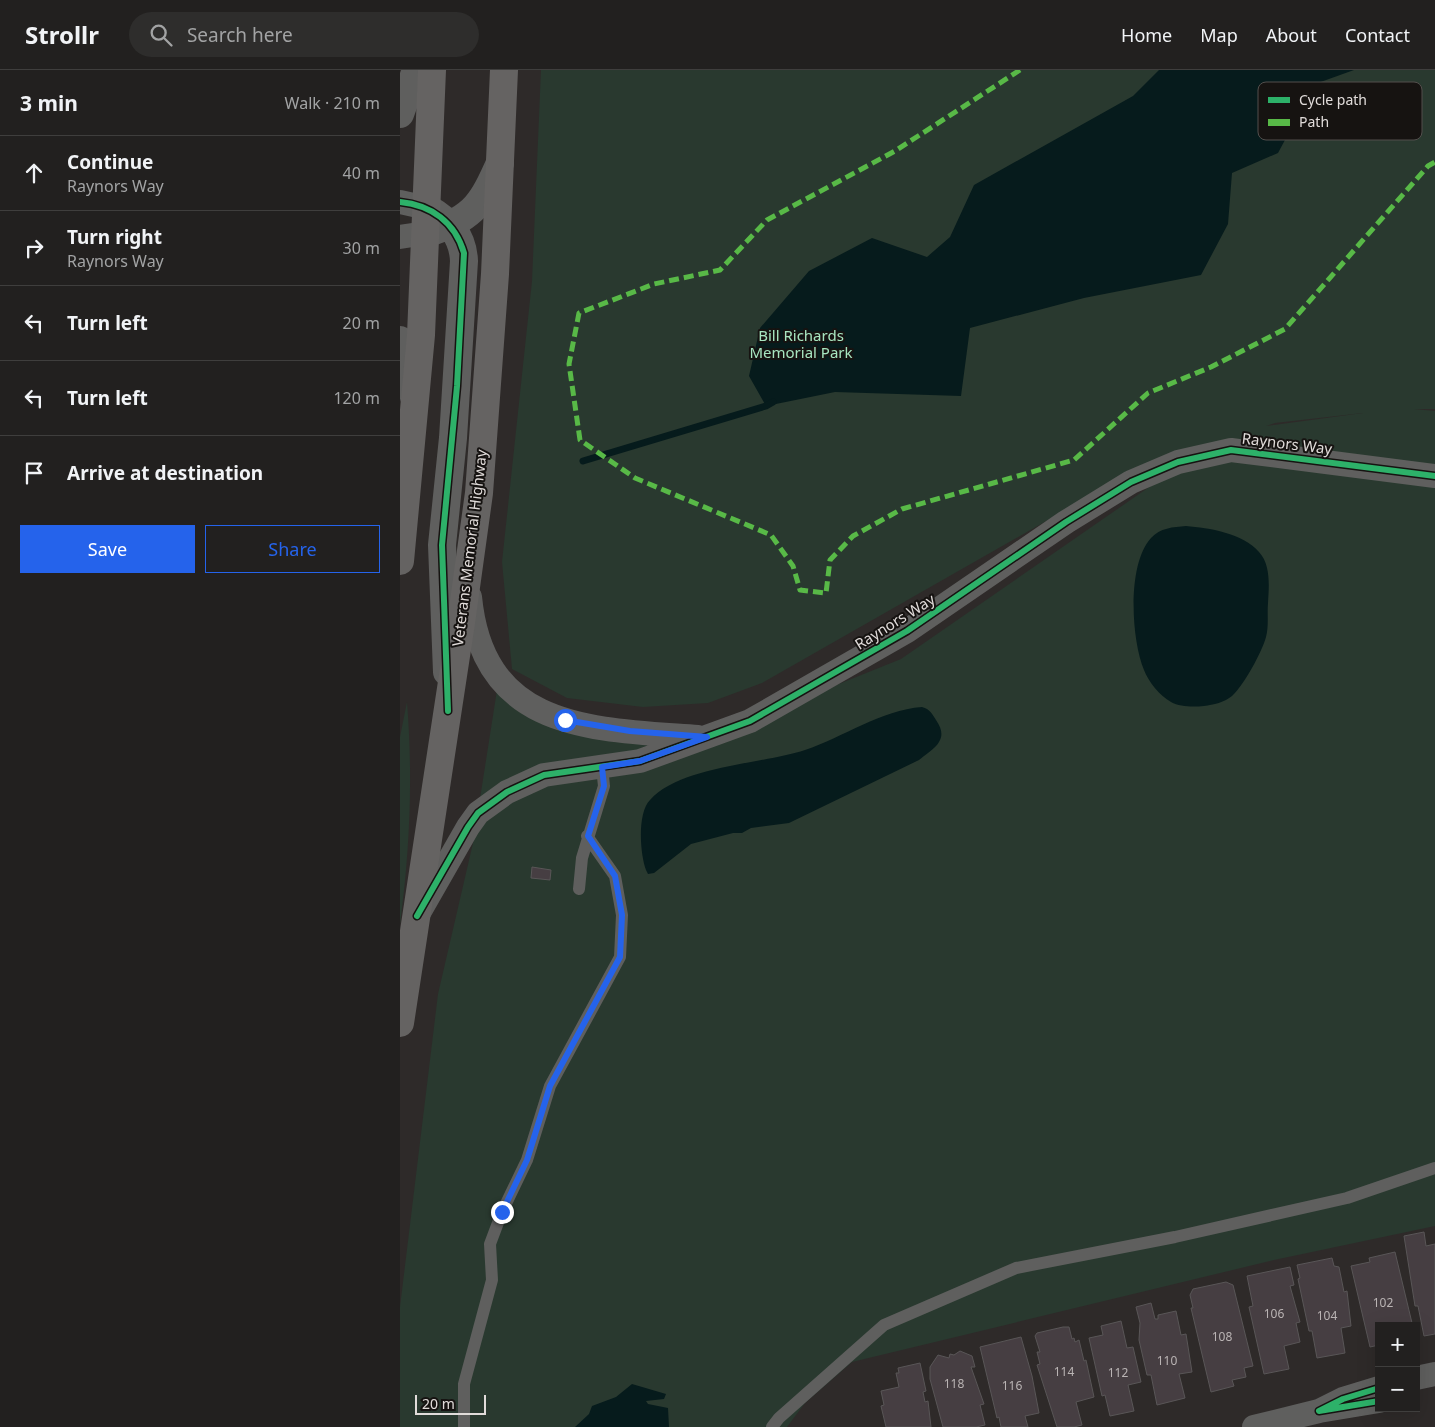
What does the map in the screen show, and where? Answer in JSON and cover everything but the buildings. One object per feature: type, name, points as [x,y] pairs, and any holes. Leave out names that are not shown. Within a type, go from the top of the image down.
[{"type":"highway","points":[[400,561],[416,405],[432,70]]},
{"type":"highway","name":"Veterans Memorial Highway","points":[[400,1023],[479,493],[487,390],[504,70]]},
{"type":"street","points":[[400,114],[416,70]]},
{"type":"street","points":[[426,226],[461,220],[479,205],[500,162]]},
{"type":"street","points":[[400,202],[426,226],[461,244],[464,261],[453,438],[442,545],[448,710]]},
{"type":"street","points":[[400,340],[416,405]]},
{"type":"street","name":"Raynors Way","points":[[417,916],[468,827],[490,802],[544,775],[640,761],[750,721],[907,631],[1066,522],[1131,482],[1178,462],[1231,450],[1435,476]]},
{"type":"street","name":"Raynors Way","points":[[468,576],[474,627],[485,658],[504,684],[533,706],[549,714],[581,724],[630,731],[707,737]]},
{"type":"street","points":[[1420,1377],[1435,1374]]},
{"type":"street","points":[[1319,1411],[1343,1399],[1375,1389]]},
{"type":"street","points":[[1420,1393],[1435,1390]]},
{"type":"street","points":[[1254,1427],[1319,1411],[1375,1402]]},
{"type":"lane","points":[[579,889],[582,858],[604,786],[602,767]]},
{"type":"lane","points":[[464,1427],[464,1384],[492,1280],[490,1244],[502,1212],[527,1160],[550,1086],[620,957],[622,915],[615,876],[588,836]]},
{"type":"lane","points":[[772,1427],[779,1418],[884,1325],[1016,1268],[1175,1237],[1347,1198],[1435,1168]]},
{"type":"green space","name":"Bill Richards Memorial Park","points":[[541,70],[1435,70],[1435,409],[1414,409],[1435,411],[1435,1226],[1274,1260],[852,1362],[805,1403],[787,1427],[400,1427],[400,1307],[438,994],[476,830],[519,794],[578,774],[643,763],[901,659],[1207,447],[1134,471],[762,683],[708,703],[643,707],[567,698],[512,669],[502,562],[532,281]],"holes":[[[1363,413],[1266,426],[1275,423]]]},
{"type":"green space","points":[[497,690],[668,743],[479,805]]},
{"type":"green space","points":[[407,702],[410,813],[400,924],[400,737]]},
{"type":"water","points":[[1159,70],[1354,70],[1321,82],[1258,82],[1258,140],[1285,140],[1278,153],[1232,173],[1228,224],[1201,275],[1084,298],[970,328],[961,396],[835,392],[766,406],[749,376],[760,328],[809,271],[872,238],[927,257],[950,237],[974,185],[1133,96]]},
{"type":"water","points":[[1186,526],[1215,530],[1244,540],[1263,557],[1268,576],[1267,633],[1257,659],[1242,684],[1232,696],[1219,703],[1204,706],[1175,704],[1155,688],[1148,679],[1140,656],[1134,621],[1135,583],[1143,550],[1151,538],[1158,532]]},
{"type":"water","points":[[922,707],[932,714],[940,727],[941,738],[930,752],[919,760],[789,823],[751,828],[742,833],[733,833],[691,844],[654,873],[648,874],[641,844],[641,824],[646,806],[650,800],[664,789],[681,780],[701,773],[805,750],[820,745],[877,718],[907,709]]},
{"type":"water","points":[[632,1384],[666,1394],[664,1399],[646,1401],[648,1404],[668,1408],[669,1427],[575,1427],[589,1414],[592,1406],[616,1397]]},
{"type":"waterway","points":[[583,461],[766,406],[773,402]]},
{"type":"marked path","points":[[1020,70],[895,151],[767,220],[720,270],[654,284],[579,313],[569,364],[580,440],[635,478],[771,535],[793,566],[800,590],[826,593],[830,560],[853,536],[902,509],[1074,460],[1148,393],[1211,367],[1285,329],[1428,166],[1435,162]]},
{"type":"cycle path","points":[[400,202],[422,207],[440,217],[455,232],[464,253],[457,386],[442,545],[448,711]]},
{"type":"cycle path","points":[[417,916],[478,813],[507,792],[544,775],[640,761],[750,721],[907,631],[1066,522],[1131,482],[1178,462],[1231,450],[1435,476]]},
{"type":"cycle path","points":[[1375,1389],[1343,1399],[1319,1411],[1375,1402]]},
{"type":"route","points":[[502,1212],[527,1160],[550,1086],[574,1039],[604,990],[620,957],[622,915],[615,876],[588,836],[604,786],[602,767],[640,761],[707,737],[604,728],[565,720]]}]
